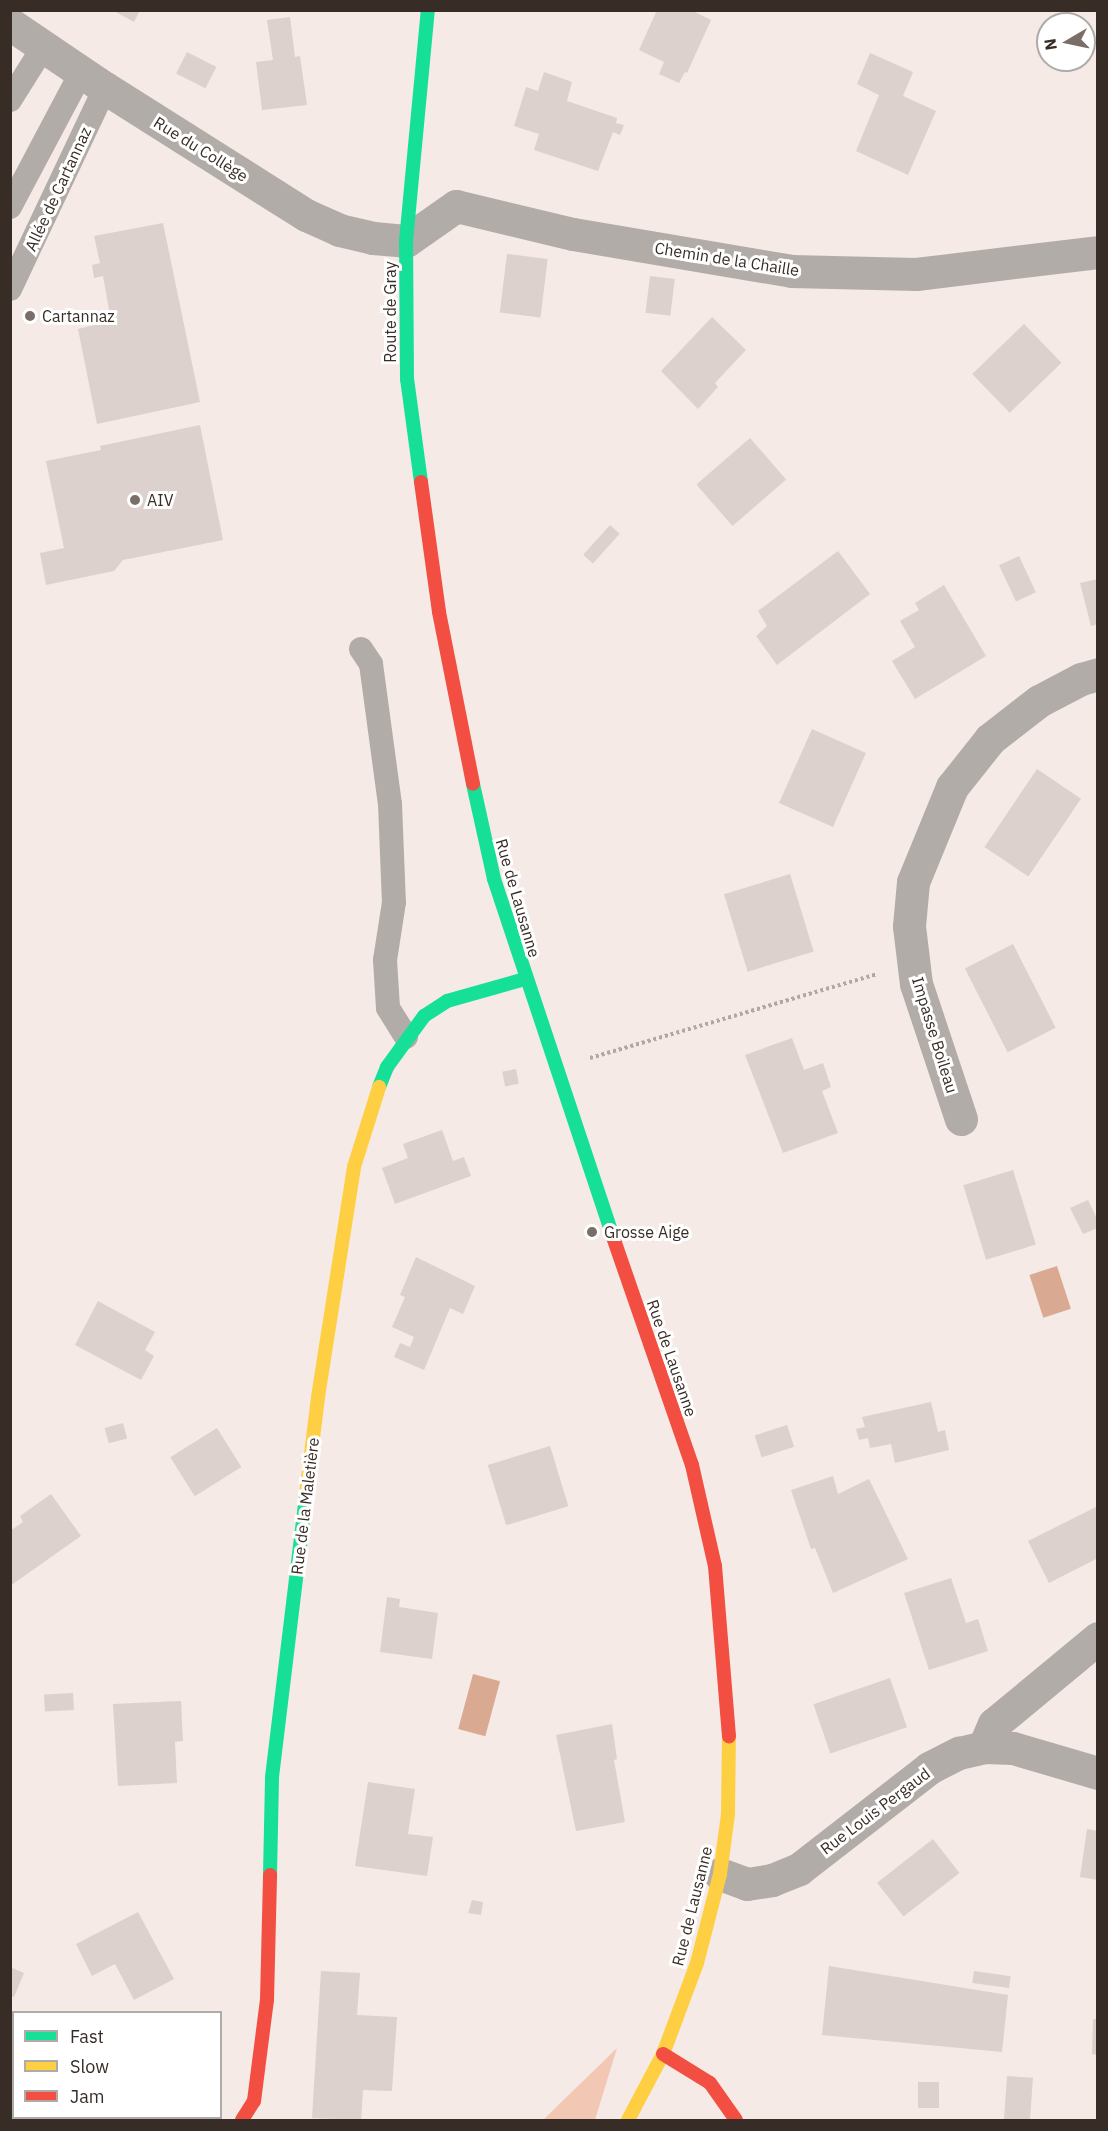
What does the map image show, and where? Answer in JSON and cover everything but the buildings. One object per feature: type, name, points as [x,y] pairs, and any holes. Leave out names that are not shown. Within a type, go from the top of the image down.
[{"type":"main road","name":"Route de Gray","points":[[428,10],[406,241],[407,379],[438,612]]},
{"type":"main road","name":"Rue de Lausanne","points":[[438,612],[485,848],[525,979],[692,1465],[715,1566],[730,1747],[728,1814],[720,1874],[697,1964],[663,2054],[628,2121]]},
{"type":"main road","name":"Rue de la Maletière","points":[[242,2121],[254,2101],[267,2000],[272,1777],[318,1397],[354,1167],[369,1115],[387,1067],[424,1016],[447,1000],[525,979]]},
{"type":"main road","points":[[663,2054],[710,2083],[736,2121]]},
{"type":"street","name":"Rue du Collège","points":[[11,26],[306,215],[339,230],[362,236],[406,241]]},
{"type":"street","name":"Chemin de la Chaille","points":[[406,241],[456,206],[573,234],[790,271],[916,274],[1098,252]]},
{"type":"street","name":"Impasse Boileau","points":[[961,1119],[916,984],[909,926],[913,882],[952,787],[990,739],[1039,701],[1082,679],[1098,674]]},
{"type":"street","points":[[984,1747],[994,1724],[1098,1638]]},
{"type":"street","name":"Rue Louis Pergaud","points":[[720,1874],[747,1884],[772,1880],[799,1869],[929,1768],[958,1753],[984,1747],[1013,1748],[1098,1773]]},
{"type":"lane","points":[[10,100],[44,46]]},
{"type":"lane","name":"Allée de Cartannaz","points":[[10,207],[93,79]]},
{"type":"lane","name":"Allée de Cartannaz","points":[[10,289],[93,79]]},
{"type":"lane","points":[[361,649],[371,664],[390,804],[394,902],[385,960],[388,1008],[406,1038]]},
{"type":"path","points":[[555,1068],[914,963]]},
{"type":"shaded area","points":[[1057,1266],[1071,1309],[1043,1318],[1029,1275]]},
{"type":"shaded area","points":[[473,1674],[500,1681],[485,1736],[458,1729]]},
{"type":"shaded area","points":[[617,2048],[595,2120],[543,2120]]},
{"type":"traffic: fast","points":[[421,482],[407,379],[406,241],[428,10]]},
{"type":"traffic: fast","points":[[473,784],[494,879],[613,1237]]},
{"type":"traffic: fast","points":[[379,1087],[387,1067],[424,1016],[447,1001],[525,979]]},
{"type":"traffic: fast","points":[[270,1875],[272,1777],[306,1494]]},
{"type":"traffic: slow","points":[[306,1494],[318,1397],[354,1167],[379,1087]]},
{"type":"traffic: slow","points":[[628,2120],[663,2054],[697,1963],[720,1874],[728,1814],[729,1736]]},
{"type":"traffic: jam","points":[[421,482],[439,612],[473,784]]},
{"type":"traffic: jam","points":[[613,1237],[692,1465],[715,1566],[729,1736]]},
{"type":"traffic: jam","points":[[242,2120],[254,2101],[267,2000],[270,1875]]},
{"type":"traffic: jam","points":[[663,2054],[710,2083],[736,2120]]},
{"type":"place","name":"Cartannaz","points":[[30,316]]},
{"type":"place","name":"AIV","points":[[135,500]]},
{"type":"place","name":"Grosse Aige","points":[[592,1232]]}]
